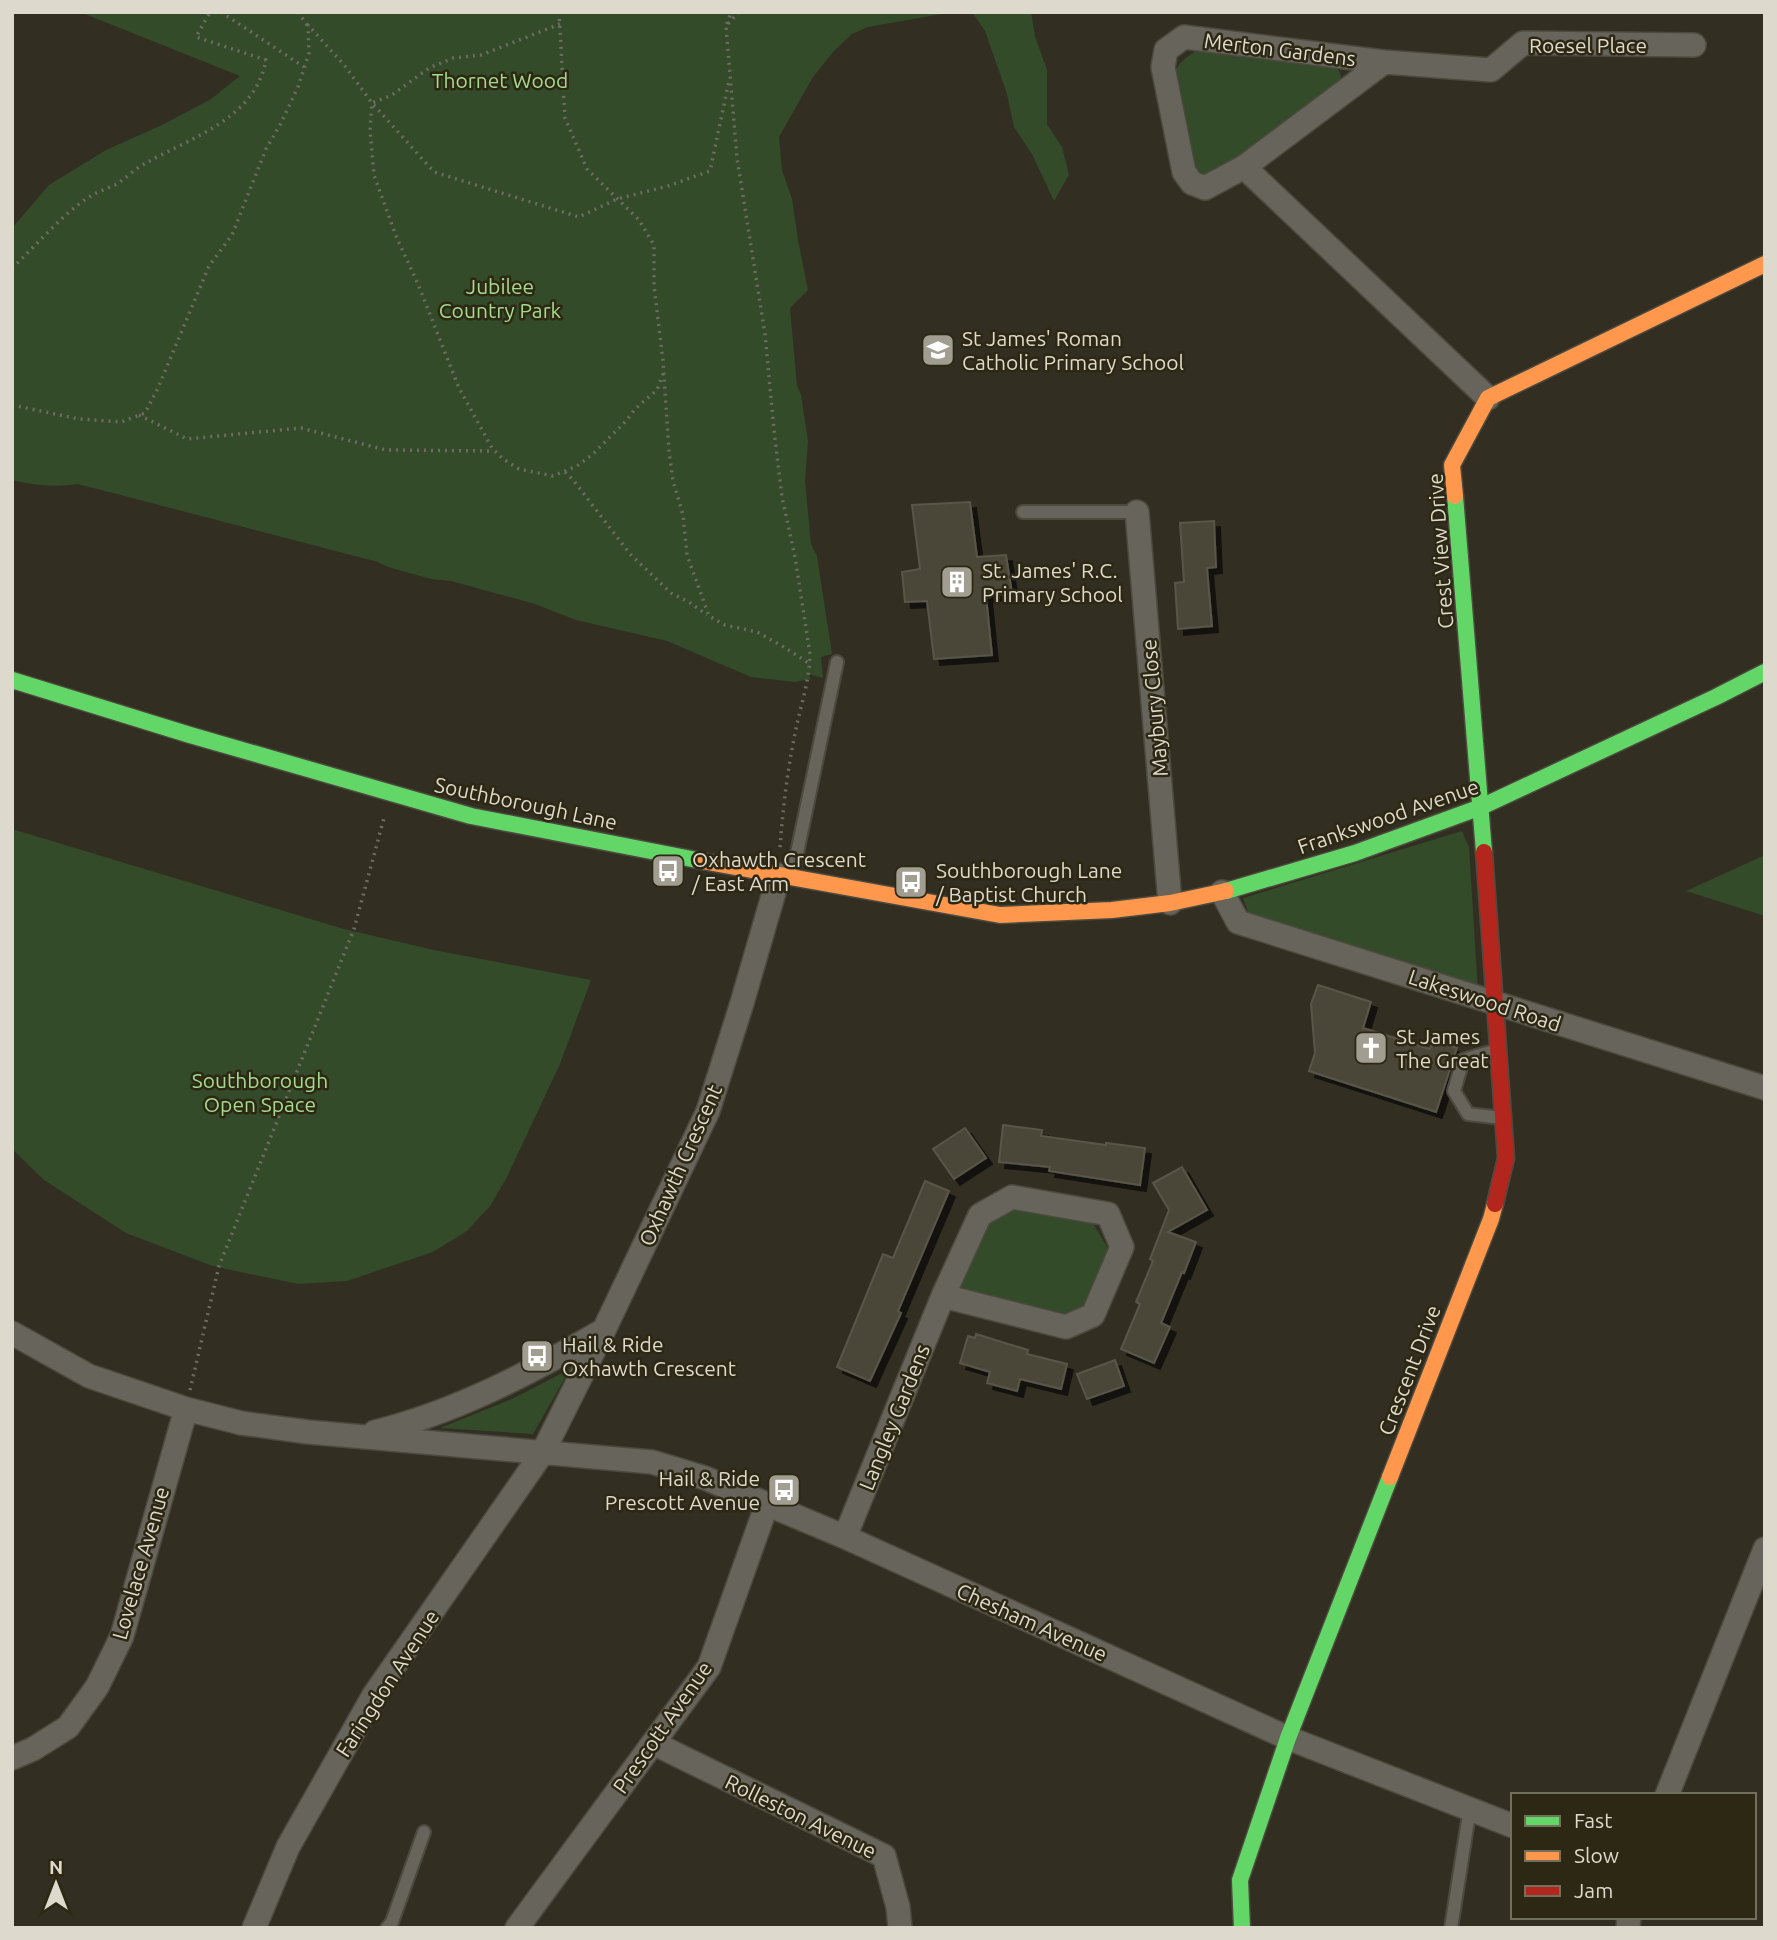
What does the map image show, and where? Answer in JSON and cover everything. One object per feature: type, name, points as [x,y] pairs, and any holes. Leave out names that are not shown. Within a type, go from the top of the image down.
[{"type":"street","name":"Merton Gardens","points":[[1384,62],[1244,167],[1205,188],[1192,183],[1184,173],[1163,67],[1166,50],[1184,37],[1384,62],[1491,71]]},
{"type":"street","name":"Roesel Place","points":[[1491,71],[1523,43],[1693,46]]},
{"type":"street","points":[[1244,167],[1488,398],[1765,264]]},
{"type":"street","name":"Crest View Drive","points":[[1481,807],[1452,465],[1488,398]]},
{"type":"street","name":"Maybury Close","points":[[1137,512],[1170,903]]},
{"type":"street","name":"Frankswood Avenue","points":[[1000,915],[1112,910],[1170,903],[1222,892],[1355,853],[1481,807],[1765,672]]},
{"type":"street","name":"Southborough Lane","points":[[12,680],[471,817],[1000,915]]},
{"type":"street","name":"Crescent Drive","points":[[1242,1928],[1240,1880],[1288,1738],[1491,1219],[1506,1158],[1481,807]]},
{"type":"street","name":"Oxhawth Crescent","points":[[543,1452],[708,1111],[785,876]]},
{"type":"street","name":"Lakeswood Road","points":[[1222,892],[1238,922],[1765,1088]]},
{"type":"street","name":"Langley Gardens","points":[[845,1538],[943,1296],[980,1215],[1012,1197],[1108,1214],[1122,1247],[1093,1315],[1066,1327],[943,1296]]},
{"type":"street","points":[[358,1436],[399,1426],[470,1400],[548,1362],[604,1330]]},
{"type":"street","points":[[12,1333],[89,1376],[186,1409],[241,1423],[543,1452]]},
{"type":"street","name":"Lovelace Avenue","points":[[12,1758],[33,1749],[68,1727],[97,1687],[121,1636],[186,1409]]},
{"type":"street","name":"Chesham Avenue","points":[[543,1452],[652,1462],[705,1478],[845,1538],[1288,1738],[1511,1825]]},
{"type":"street","name":"Faringdon Avenue","points":[[254,1928],[288,1847],[374,1695],[543,1452]]},
{"type":"street","name":"Prescott Avenue","points":[[517,1928],[709,1667],[767,1504]]},
{"type":"street","points":[[1668,1793],[1765,1549]]},
{"type":"street","name":"Rolleston Avenue","points":[[653,1744],[884,1856],[898,1907],[900,1928]]},
{"type":"lane","points":[[1023,512],[1137,512]]},
{"type":"lane","points":[[785,876],[837,662]]},
{"type":"lane","points":[[1497,1049],[1463,1060],[1454,1091],[1468,1114],[1502,1118]]},
{"type":"lane","points":[[1451,1928],[1470,1808]]},
{"type":"lane","points":[[387,1928],[392,1923],[424,1832]]},
{"type":"path","points":[[12,268],[90,196],[118,183],[144,164],[223,121],[245,103],[258,86],[266,60],[197,37],[210,12]]},
{"type":"path","points":[[221,12],[304,67]]},
{"type":"path","points":[[298,12],[345,66],[372,103],[434,173],[579,217],[617,200],[668,186],[710,170],[729,81]]},
{"type":"path","points":[[559,12],[565,118],[587,169],[639,220],[654,245],[654,286],[673,481],[682,515],[687,555],[709,616]]},
{"type":"path","points":[[731,12],[726,26],[737,158],[765,334],[782,497],[795,556],[810,654],[782,810],[785,876]]},
{"type":"path","points":[[726,26],[739,12]]},
{"type":"path","points":[[372,103],[393,95],[429,68],[453,58],[481,55],[561,24]]},
{"type":"path","points":[[12,405],[79,419],[121,422],[145,413],[209,266],[232,235],[266,149],[298,87],[309,53],[308,25]]},
{"type":"path","points":[[372,103],[370,130],[374,175],[396,236],[459,388],[494,451],[519,469],[553,476],[565,472],[593,454],[635,409],[657,390],[663,374]]},
{"type":"path","points":[[139,415],[187,439],[301,428],[386,450],[494,451]]},
{"type":"path","points":[[565,472],[575,481],[630,554],[671,593],[725,625],[757,632],[810,665]]},
{"type":"path","points":[[186,1409],[219,1266],[354,929],[391,792]]},
{"type":"green space","name":"Jubilee Country Park","points":[[80,12],[953,12],[868,27],[852,34],[813,77],[779,137],[782,170],[792,199],[808,290],[790,308],[797,386],[801,395],[808,441],[805,481],[811,544],[817,556],[832,654],[821,657],[823,678],[808,674],[811,679],[795,682],[751,677],[667,641],[576,620],[535,604],[451,581],[431,579],[378,562],[78,484],[28,484],[12,480],[12,228],[49,185],[106,150],[211,99],[240,76]]},
{"type":"green space","points":[[972,12],[1031,12],[1035,36],[1047,70],[1047,124],[1062,147],[1069,175],[1054,201],[1032,154],[1014,127],[1007,94],[985,31]]},
{"type":"green space","points":[[1197,50],[1337,67],[1341,76],[1338,85],[1213,175],[1205,178],[1191,172],[1173,78],[1179,65]]},
{"type":"green space","name":"Southborough Open Space","points":[[12,829],[344,929],[434,950],[591,980],[560,1064],[506,1179],[490,1206],[467,1231],[433,1252],[347,1281],[298,1284],[210,1265],[126,1233],[44,1180],[12,1149]]},
{"type":"green space","points":[[1462,831],[1469,847],[1478,992],[1249,915],[1243,898]]},
{"type":"green space","points":[[1765,855],[1765,916],[1686,891]]},
{"type":"green space","points":[[1016,1208],[1091,1220],[1109,1250],[1084,1310],[1060,1318],[959,1290],[988,1224]]},
{"type":"green space","points":[[570,1369],[533,1434],[440,1428],[512,1399]]},
{"type":"building","name":"St. James' R.C. Primary School","points":[[970,502],[977,557],[1006,555],[1012,593],[986,596],[992,655],[934,659],[927,601],[905,602],[902,572],[920,569],[912,505]]},
{"type":"building","points":[[1214,521],[1216,567],[1207,568],[1212,626],[1178,629],[1175,583],[1184,582],[1180,523]]},
{"type":"building","name":"St James The Great","points":[[1318,985],[1371,1002],[1363,1028],[1430,1049],[1433,1040],[1457,1048],[1436,1112],[1309,1071],[1315,1053],[1311,1004]]},
{"type":"building","points":[[1003,1125],[1042,1130],[1041,1136],[1145,1148],[1140,1185],[1049,1171],[1050,1167],[999,1162]]},
{"type":"building","points":[[965,1128],[986,1158],[954,1179],[933,1149]]},
{"type":"building","points":[[1182,1167],[1207,1210],[1168,1232],[1196,1242],[1161,1323],[1170,1327],[1154,1363],[1121,1349],[1140,1304],[1136,1302],[1153,1261],[1150,1259],[1169,1210],[1153,1183]]},
{"type":"building","points":[[925,1181],[949,1191],[898,1311],[901,1313],[870,1381],[837,1367],[883,1254],[893,1258]]},
{"type":"building","points":[[976,1334],[1028,1350],[1027,1354],[1067,1364],[1061,1389],[1020,1379],[1017,1391],[987,1383],[990,1372],[960,1363],[968,1336],[975,1338]]},
{"type":"building","points":[[1115,1360],[1124,1386],[1087,1399],[1077,1374]]},
{"type":"traffic: fast","points":[[1455,496],[1484,852]]},
{"type":"traffic: fast","points":[[1226,891],[1355,853],[1481,807],[1765,672]]},
{"type":"traffic: fast","points":[[12,680],[190,735],[471,816],[702,861]]},
{"type":"traffic: fast","points":[[1242,1928],[1240,1880],[1288,1738],[1390,1477]]},
{"type":"traffic: slow","points":[[1455,496],[1452,465],[1488,398],[1765,264]]},
{"type":"traffic: slow","points":[[702,861],[1000,915],[1112,910],[1170,903],[1226,891]]},
{"type":"traffic: slow","points":[[1390,1477],[1495,1204]]},
{"type":"traffic: jam","points":[[1484,852],[1506,1158],[1495,1204]]},
{"type":"place","name":"St James' Roman Catholic Primary School","points":[[938,350]]},
{"type":"place","name":"St. James' R.C. Primary School","points":[[957,582]]},
{"type":"place","name":"Oxhawth Crescent / East Arm","points":[[668,871]]},
{"type":"place","name":"Southborough Lane / Baptist Church","points":[[911,882]]},
{"type":"place","name":"St James The Great","points":[[1371,1048]]},
{"type":"place","name":"Hail & Ride Oxhawth Crescent","points":[[537,1356]]},
{"type":"place","name":"Hail & Ride Prescott Avenue","points":[[784,1490]]},
{"type":"park label","name":"Thornet Wood","points":[[500,80]]}]
